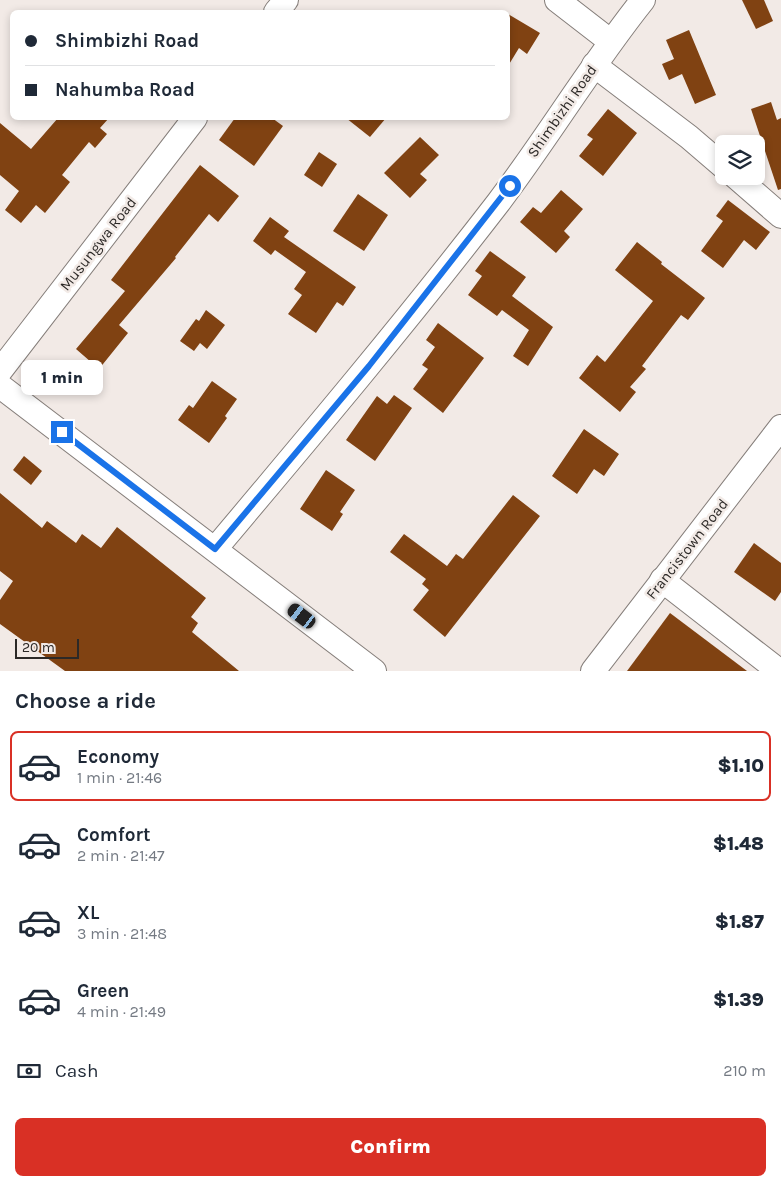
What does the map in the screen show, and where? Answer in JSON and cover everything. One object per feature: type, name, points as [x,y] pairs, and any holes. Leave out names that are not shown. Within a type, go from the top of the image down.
[{"type":"street","points":[[278,10],[286,0]]},
{"type":"street","points":[[557,0],[610,41]]},
{"type":"street","name":"Shimbizhi Road","points":[[215,549],[369,366],[493,209],[610,41],[643,0]]},
{"type":"street","points":[[594,65],[689,137],[715,159]]},
{"type":"street","name":"Musungwa Road","points":[[0,371],[194,120]]},
{"type":"street","points":[[745,185],[781,216]]},
{"type":"street","points":[[0,386],[374,671]]},
{"type":"street","name":"Francistown Road","points":[[593,671],[781,427]]},
{"type":"street","points":[[662,580],[779,671]]},
{"type":"building","points":[[742,0],[764,0],[773,21],[756,29]]},
{"type":"building","points":[[510,15],[540,33],[527,54],[519,48],[510,63]]},
{"type":"building","points":[[689,30],[716,95],[695,104],[682,74],[669,80],[662,64],[674,59],[666,40]]},
{"type":"building","points":[[771,102],[777,120],[781,118],[781,189],[778,190],[765,151],[765,135],[760,135],[751,109]]},
{"type":"building","points":[[608,109],[637,133],[603,176],[579,156],[593,139],[587,135]]},
{"type":"building","points":[[56,120],[107,120],[100,128],[107,134],[95,148],[89,142],[62,175],[70,182],[45,213],[36,205],[21,223],[5,210],[19,191],[0,175],[0,123],[31,149]]},
{"type":"building","points":[[234,120],[275,120],[283,126],[254,166],[219,140]]},
{"type":"building","points":[[349,120],[384,120],[370,137]]},
{"type":"building","points":[[420,137],[439,155],[420,174],[427,180],[410,198],[384,173]]},
{"type":"building","points":[[319,152],[337,164],[322,187],[304,175]]},
{"type":"building","points":[[200,165],[239,196],[218,222],[209,214],[176,258],[119,325],[128,333],[99,369],[76,349],[125,291],[111,280]]},
{"type":"building","points":[[561,190],[583,209],[564,231],[570,237],[556,253],[520,222],[533,207],[541,213]]},
{"type":"building","points":[[358,194],[388,215],[364,251],[333,231]]},
{"type":"building","points":[[728,200],[770,232],[756,250],[744,240],[723,268],[701,251],[723,221],[716,216]]},
{"type":"building","points":[[270,217],[289,231],[284,237],[356,287],[343,306],[337,302],[316,333],[288,314],[302,295],[294,289],[306,272],[275,250],[271,255],[253,241]]},
{"type":"building","points":[[637,242],[662,262],[661,264],[705,298],[688,320],[681,315],[642,366],[646,369],[630,387],[636,392],[620,412],[579,378],[597,355],[605,362],[653,301],[615,270]]},
{"type":"building","points":[[490,251],[526,277],[512,296],[553,327],[528,366],[513,356],[529,330],[502,310],[497,316],[468,295],[482,276],[475,271]]},
{"type":"building","points":[[206,310],[225,325],[207,349],[200,343],[194,351],[180,341],[196,319],[199,321]]},
{"type":"building","points":[[438,323],[484,358],[443,413],[413,389],[428,369],[422,365],[435,347],[426,340]]},
{"type":"building","points":[[212,381],[237,399],[225,416],[227,418],[209,443],[178,420],[189,405],[193,408]]},
{"type":"building","points":[[394,395],[412,408],[375,461],[346,440],[377,396],[387,404]]},
{"type":"building","points":[[584,429],[619,454],[604,476],[594,469],[577,494],[552,476]]},
{"type":"building","points":[[24,456],[42,471],[31,485],[13,470]]},
{"type":"building","points":[[326,470],[355,490],[340,512],[343,514],[332,531],[300,509]]},
{"type":"building","points":[[0,493],[42,528],[47,521],[76,543],[82,534],[101,548],[117,527],[206,598],[191,617],[198,623],[192,632],[239,671],[65,671],[0,624],[0,600],[13,581],[0,571]]},
{"type":"building","points":[[513,495],[540,516],[445,637],[413,610],[429,590],[422,584],[426,579],[390,552],[404,534],[447,566],[456,554],[463,559]]},
{"type":"building","points":[[754,543],[781,563],[781,592],[775,601],[734,572]]},
{"type":"building","points":[[670,613],[747,671],[627,671]]},
{"type":"route","points":[[62,432],[215,549],[369,366],[510,186]]}]
